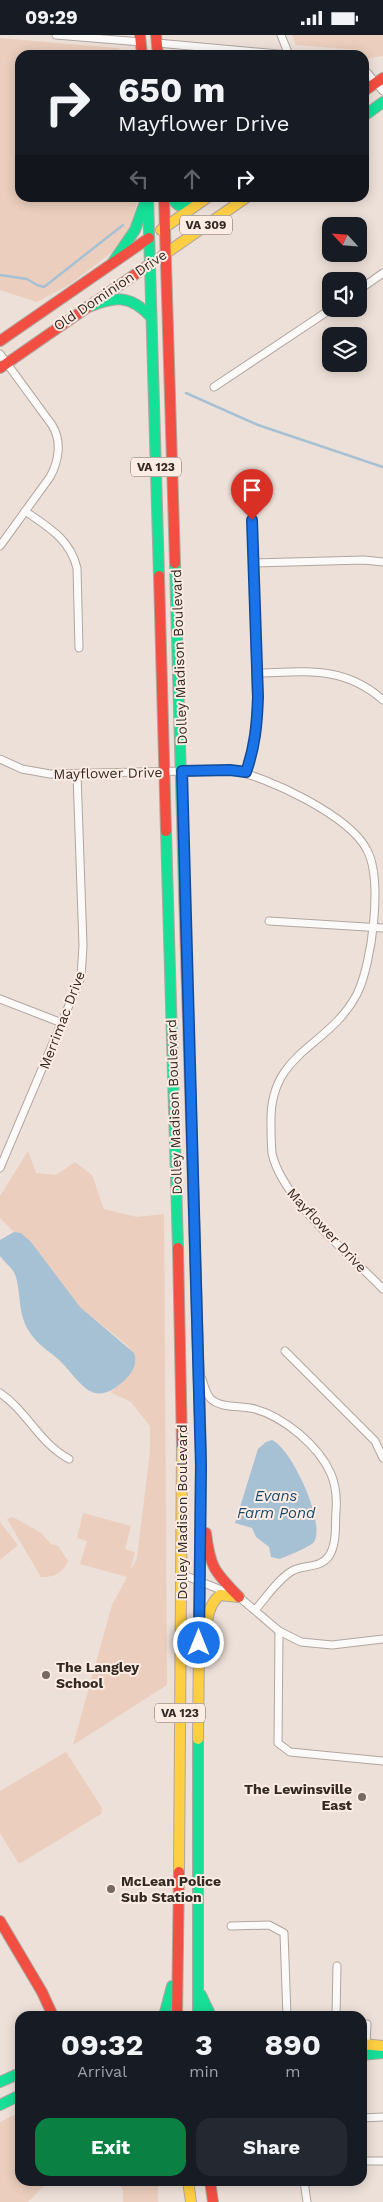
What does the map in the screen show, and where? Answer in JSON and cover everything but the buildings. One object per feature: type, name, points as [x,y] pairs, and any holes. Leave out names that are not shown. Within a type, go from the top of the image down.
[{"type":"main road","points":[[143,37],[157,39]]},
{"type":"main road","points":[[142,50],[143,37]]},
{"type":"main road","points":[[143,37],[148,50]]},
{"type":"main road","points":[[369,89],[381,84]]},
{"type":"main road","points":[[369,112],[383,102]]},
{"type":"main road","points":[[113,262],[135,230],[145,202]]},
{"type":"main road","name":"Dolley Madison Boulevard","points":[[147,202],[182,1394],[176,2011]]},
{"type":"main road","name":"Dolley Madison Boulevard","points":[[164,202],[182,771],[201,1487],[196,1836],[198,2011]]},
{"type":"main road","points":[[175,202],[178,205],[192,208]]},
{"type":"main road","name":"Old Dominion Drive","points":[[0,341],[201,202]]},
{"type":"main road","name":"Old Dominion Drive","points":[[2,362],[85,308],[240,202]]},
{"type":"main road","points":[[85,308],[114,298],[126,297],[141,305],[151,317]]},
{"type":"main road","points":[[201,1487],[208,1561],[216,1575],[239,1597]]},
{"type":"main road","points":[[199,1679],[209,1608],[220,1595],[239,1597]]},
{"type":"main road","points":[[0,1921],[42,1991],[51,2011]]},
{"type":"main road","points":[[165,2011],[177,1962]]},
{"type":"main road","points":[[198,1989],[209,2011]]},
{"type":"main road","points":[[367,2044],[383,2046]]},
{"type":"main road","points":[[367,2055],[383,2053]]},
{"type":"main road","points":[[0,2082],[15,2075]]},
{"type":"main road","points":[[0,2105],[15,2098]]},
{"type":"main road","points":[[189,2186],[191,2202]]},
{"type":"main road","points":[[211,2186],[213,2202]]},
{"type":"street","points":[[56,35],[143,37]]},
{"type":"street","points":[[281,35],[288,50]]},
{"type":"street","points":[[157,39],[248,50]]},
{"type":"street","points":[[369,73],[381,84]]},
{"type":"street","points":[[367,284],[383,273]]},
{"type":"street","points":[[214,387],[322,315]]},
{"type":"street","points":[[0,545],[53,471],[58,453],[58,441],[52,425],[2,362]]},
{"type":"street","points":[[25,511],[63,539],[74,558],[77,568],[79,647]]},
{"type":"street","points":[[246,772],[257,724],[252,520]]},
{"type":"street","points":[[253,563],[364,560],[383,562]]},
{"type":"street","points":[[256,673],[331,673],[360,683],[383,700]]},
{"type":"street","name":"Mayflower Drive","points":[[0,759],[31,772],[77,774],[230,770],[246,772],[273,782],[324,811],[349,827],[362,841],[370,856],[374,873],[373,927],[368,965],[357,995],[338,1020],[291,1062],[277,1082],[271,1105],[271,1136],[276,1167],[289,1191],[383,1289]]},
{"type":"street","name":"Merrimac Drive","points":[[0,1168],[81,977],[83,967],[77,774]]},
{"type":"street","points":[[269,921],[383,928]]},
{"type":"street","points":[[0,999],[62,1023]]},
{"type":"street","points":[[285,1351],[375,1441],[383,1458]]},
{"type":"street","points":[[198,1368],[208,1395],[212,1400],[220,1404],[254,1409],[284,1423],[322,1459],[331,1473],[334,1484],[336,1507],[334,1545],[330,1554],[325,1561],[291,1572],[255,1610]]},
{"type":"street","points":[[0,1393],[23,1413],[47,1445],[69,1459]]},
{"type":"street","points":[[181,1574],[239,1597],[279,1631],[290,1637],[313,1644],[383,1639]]},
{"type":"street","points":[[279,1631],[278,1743],[290,1752],[383,1761]]},
{"type":"street","points":[[231,1926],[269,1925],[284,1933],[287,2011]]},
{"type":"street","points":[[336,2011],[337,1966]]},
{"type":"street","points":[[367,2118],[383,2117]]},
{"type":"street","points":[[367,2161],[383,2161]]},
{"type":"street","points":[[305,2186],[307,2202]]},
{"type":"shaded area","points":[[292,35],[383,35],[383,56],[369,58],[369,50],[296,45]]},
{"type":"shaded area","points":[[0,38],[118,48],[121,50],[15,50],[15,202],[137,202],[128,240],[69,285],[37,302],[0,290]]},
{"type":"shaded area","points":[[28,1151],[36,1173],[56,1175],[75,1162],[92,1175],[104,1209],[137,1217],[164,1214],[167,1685],[73,1745],[112,1605],[127,1577],[80,1564],[87,1541],[77,1538],[83,1513],[131,1526],[125,1549],[135,1552],[130,1571],[137,1558],[150,1451],[150,1426],[131,1402],[110,1392],[126,1379],[136,1361],[128,1346],[80,1307],[31,1242],[21,1233],[14,1232],[0,1218],[0,1196]]},
{"type":"shaded area","points":[[13,1517],[41,1533],[51,1544],[58,1546],[68,1561],[61,1571],[50,1576],[41,1577],[7,1519]]},
{"type":"shaded area","points":[[0,1522],[18,1545],[0,1560]]},
{"type":"shaded area","points":[[66,1752],[102,1808],[101,1814],[19,1864],[0,1833],[0,1791]]},
{"type":"shaded area","points":[[15,2114],[15,2186],[44,2186],[28,2202],[0,2202],[0,2122]]},
{"type":"shaded area","points":[[121,2186],[158,2186],[158,2202],[123,2202],[123,2190]]},
{"type":"water","points":[[14,1232],[21,1233],[31,1242],[80,1307],[134,1353],[135,1364],[132,1371],[114,1389],[104,1393],[96,1393],[89,1390],[37,1341],[29,1331],[22,1316],[15,1274],[0,1256],[0,1240]]},
{"type":"water","name":"Evans Farm Pond","points":[[272,1440],[289,1457],[305,1487],[315,1519],[316,1533],[312,1544],[280,1559],[271,1557],[269,1547],[256,1537],[252,1528],[235,1523],[258,1449],[266,1442]]},
{"type":"waterway","points":[[0,275],[27,279],[44,287],[123,225]]},
{"type":"waterway","points":[[186,393],[258,425],[383,467]]},
{"type":"traffic: fast","points":[[369,112],[383,102]]},
{"type":"traffic: fast","points":[[113,262],[135,230],[145,202]]},
{"type":"traffic: fast","points":[[148,202],[159,576]]},
{"type":"traffic: fast","points":[[175,202],[178,205],[192,208]]},
{"type":"traffic: fast","points":[[85,308],[120,299],[135,304],[151,317]]},
{"type":"traffic: fast","points":[[175,563],[184,891]]},
{"type":"traffic: fast","points":[[166,831],[178,1248]]},
{"type":"traffic: fast","points":[[192,1151],[201,1453]]},
{"type":"traffic: fast","points":[[198,1739],[198,2011]]},
{"type":"traffic: fast","points":[[165,2011],[172,1986]]},
{"type":"traffic: fast","points":[[201,1995],[209,2011]]},
{"type":"traffic: fast","points":[[367,2055],[383,2053]]},
{"type":"traffic: fast","points":[[0,2082],[15,2075]]},
{"type":"traffic: fast","points":[[0,2105],[15,2098]]},
{"type":"traffic: slow","points":[[161,230],[201,202]]},
{"type":"traffic: slow","points":[[162,256],[240,202]]},
{"type":"traffic: slow","points":[[179,1872],[182,1445]]},
{"type":"traffic: slow","points":[[198,1739],[201,1453]]},
{"type":"traffic: slow","points":[[205,1638],[208,1615],[216,1599],[220,1595],[239,1597]]},
{"type":"traffic: slow","points":[[367,2044],[383,2046]]},
{"type":"traffic: slow","points":[[189,2186],[191,2202]]},
{"type":"traffic: jam","points":[[140,35],[142,50]]},
{"type":"traffic: jam","points":[[156,35],[158,50]]},
{"type":"traffic: jam","points":[[369,88],[383,78]]},
{"type":"traffic: jam","points":[[164,202],[175,563]]},
{"type":"traffic: jam","points":[[0,341],[149,238]]},
{"type":"traffic: jam","points":[[0,368],[150,264]]},
{"type":"traffic: jam","points":[[159,576],[166,831]]},
{"type":"traffic: jam","points":[[184,891],[192,1151]]},
{"type":"traffic: jam","points":[[178,1248],[182,1445]]},
{"type":"traffic: jam","points":[[206,1533],[209,1554],[215,1569],[239,1597]]},
{"type":"traffic: jam","points":[[177,2011],[179,1872]]},
{"type":"traffic: jam","points":[[0,1921],[42,1992],[51,2011]]},
{"type":"traffic: jam","points":[[211,2186],[213,2202]]},
{"type":"place","name":"The Langley School","points":[[46,1675]]},
{"type":"place","name":"The Lewinsville East","points":[[362,1797]]},
{"type":"place","name":"McLean Police Sub Station","points":[[111,1889]]},
{"type":"route","points":[[199,1643],[201,1466],[182,771],[230,770],[246,772],[251,760],[257,724],[258,697],[252,520]]}]
